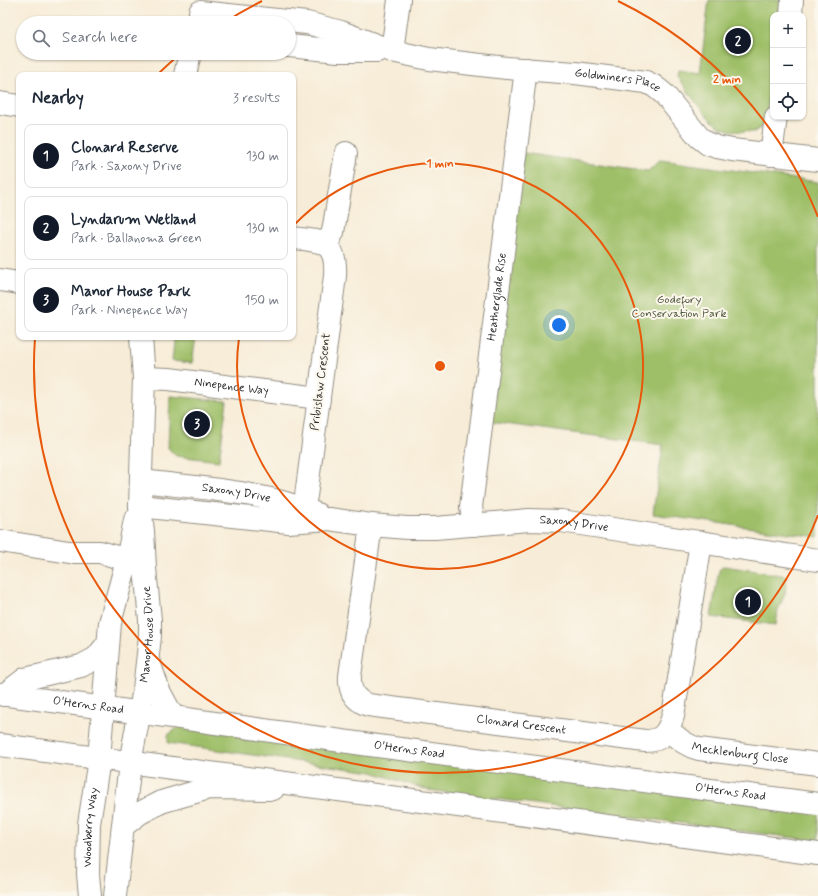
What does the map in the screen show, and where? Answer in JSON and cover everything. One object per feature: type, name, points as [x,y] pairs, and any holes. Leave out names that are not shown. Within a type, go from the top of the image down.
[{"type":"street","points":[[392,50],[399,0]]},
{"type":"street","points":[[791,12],[792,0]]},
{"type":"street","name":"Goldminers Place","points":[[200,12],[239,16]]},
{"type":"street","name":"Goldminers Place","points":[[296,22],[307,23],[341,32],[392,50],[430,59],[486,66],[575,73],[646,82],[664,94],[699,137],[708,144],[717,147],[771,155],[818,160]]},
{"type":"street","name":"Goldminers Place","points":[[296,47],[338,51],[392,50]]},
{"type":"street","points":[[186,72],[188,60]]},
{"type":"street","name":"Heatherglade Rise","points":[[474,525],[471,507],[526,69]]},
{"type":"street","points":[[0,103],[16,106]]},
{"type":"street","points":[[771,155],[776,120]]},
{"type":"street","points":[[296,238],[314,240],[326,245],[334,232],[346,153]]},
{"type":"street","name":"Pribislaw Crescent","points":[[302,514],[319,398],[335,268],[333,255],[326,245]]},
{"type":"street","points":[[0,280],[16,283]]},
{"type":"street","name":"Manor House Drive","points":[[99,759],[110,623],[132,567],[143,530],[140,506],[144,378],[142,340]]},
{"type":"street","name":"Ninepence Way","points":[[144,378],[169,378],[319,398]]},
{"type":"street","name":"Saxony Drive","points":[[141,481],[280,500],[302,514],[371,525],[435,528],[529,520],[561,521],[818,560]]},
{"type":"street","name":"Saxony Drive","points":[[140,506],[288,522],[302,514]]},
{"type":"street","name":"Clonard Crescent","points":[[371,525],[350,676],[351,690],[358,700],[368,705],[637,741],[652,741],[658,739],[668,730]]},
{"type":"street","points":[[0,541],[69,552],[92,562],[132,567]]},
{"type":"street","points":[[668,730],[673,716],[701,542]]},
{"type":"street","name":"Manor House Drive","points":[[130,763],[140,712],[148,658],[150,620],[132,567]]},
{"type":"street","points":[[2,695],[25,679],[81,666],[96,658],[108,643]]},
{"type":"street","points":[[148,658],[159,690],[173,717]]},
{"type":"street","name":"O'Herns Road","points":[[2,695],[140,712],[370,745],[818,804]]},
{"type":"street","name":"Mecklenburg Close","points":[[668,730],[691,747],[699,749],[818,764]]},
{"type":"street","points":[[0,745],[818,854]]},
{"type":"street","name":"Woodberry Way","points":[[90,896],[88,874],[89,824],[99,759]]},
{"type":"street","points":[[115,896],[130,763]]},
{"type":"street","points":[[123,826],[140,813],[161,802],[209,788],[324,789]]},
{"type":"green space","points":[[709,0],[784,0],[782,12],[770,12],[770,89],[765,125],[754,132],[728,130],[715,124],[703,112],[677,77],[678,70],[700,73]]},
{"type":"green space","name":"Godefory Conservation Park","points":[[523,153],[648,171],[660,160],[818,182],[818,537],[653,514],[663,445],[490,422]]},
{"type":"green space","points":[[174,340],[196,340],[192,363],[172,361]]},
{"type":"green space","points":[[170,396],[227,401],[219,461],[176,456],[168,448]]},
{"type":"green space","points":[[724,566],[787,576],[785,594],[778,610],[776,625],[711,617],[719,570]]},
{"type":"green space","points":[[181,725],[818,807],[818,841],[428,790],[372,772],[168,743],[168,735]]},
{"type":"place","name":"Lyndarum Wetland","points":[[738,41]]},
{"type":"place","name":"Manor House Park","points":[[197,424]]},
{"type":"place","name":"Clonard Reserve","points":[[748,602]]}]
